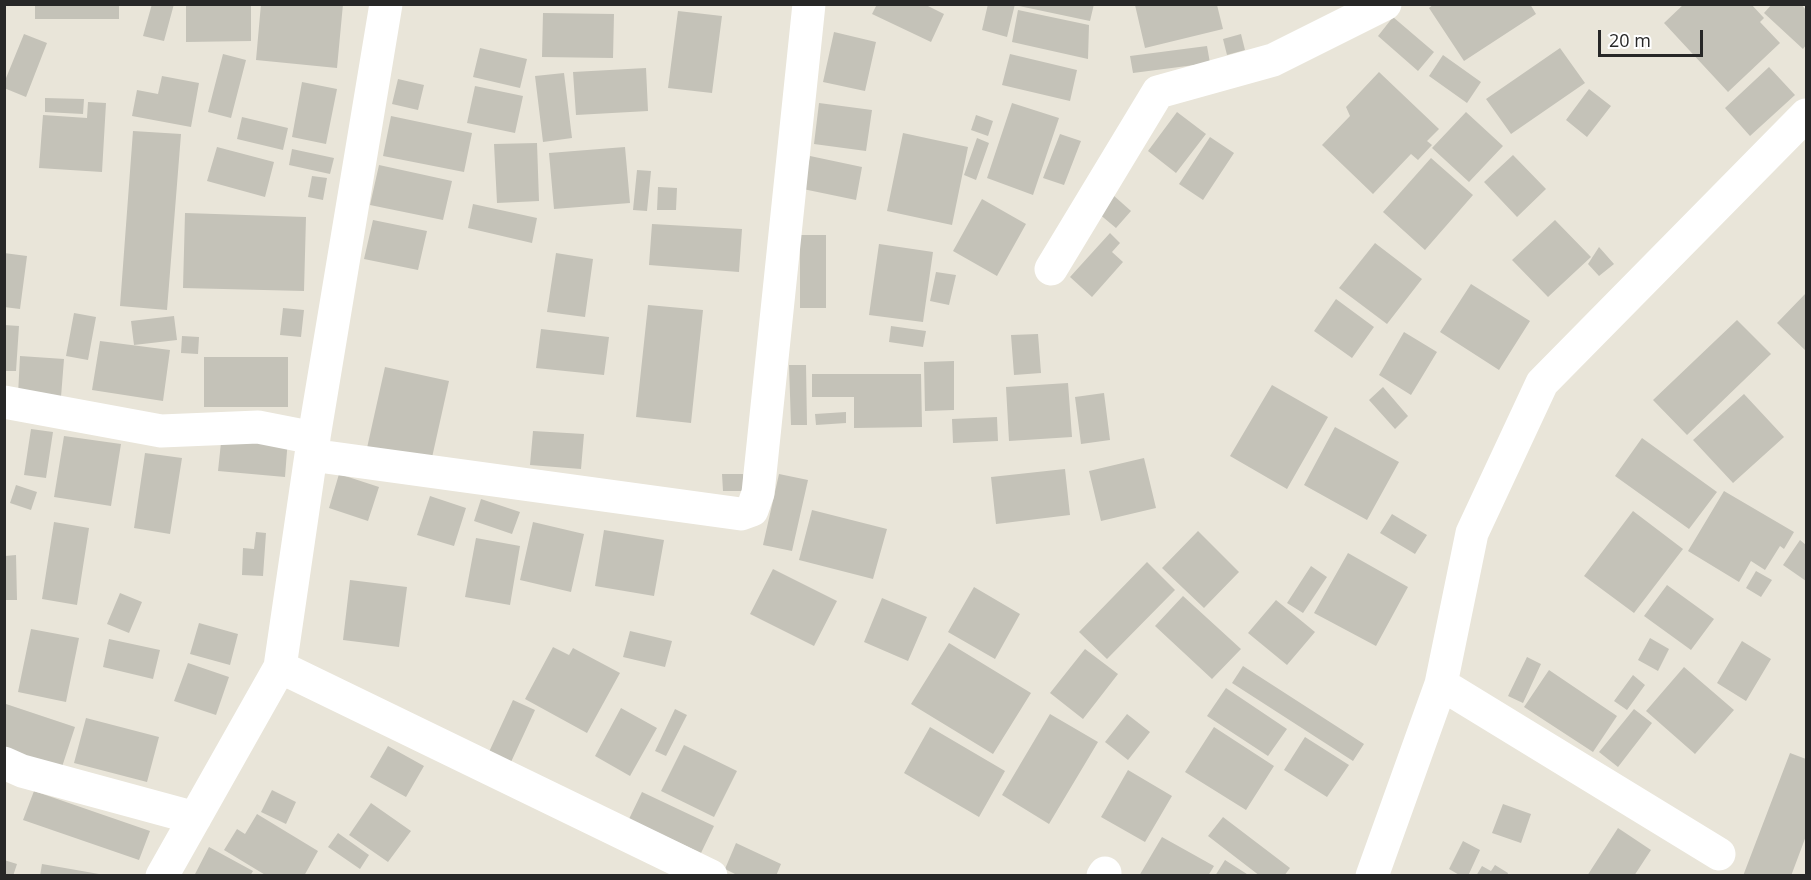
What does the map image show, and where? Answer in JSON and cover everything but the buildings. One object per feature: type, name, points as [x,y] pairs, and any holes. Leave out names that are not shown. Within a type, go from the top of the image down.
[{"type":"street","points":[[162,876],[280,667],[312,446],[386,4]]},
{"type":"street","points":[[4,402],[161,431],[258,428],[312,446],[741,514],[752,510],[758,493],[809,4]]},
{"type":"street","points":[[1051,269],[1158,92],[1273,60],[1384,4]]},
{"type":"street","points":[[1372,876],[1441,684],[1472,533],[1542,383],[1806,115]]},
{"type":"street","points":[[280,667],[702,874]]},
{"type":"street","points":[[1441,684],[1719,854]]},
{"type":"street","points":[[4,762],[22,771],[195,818]]}]
